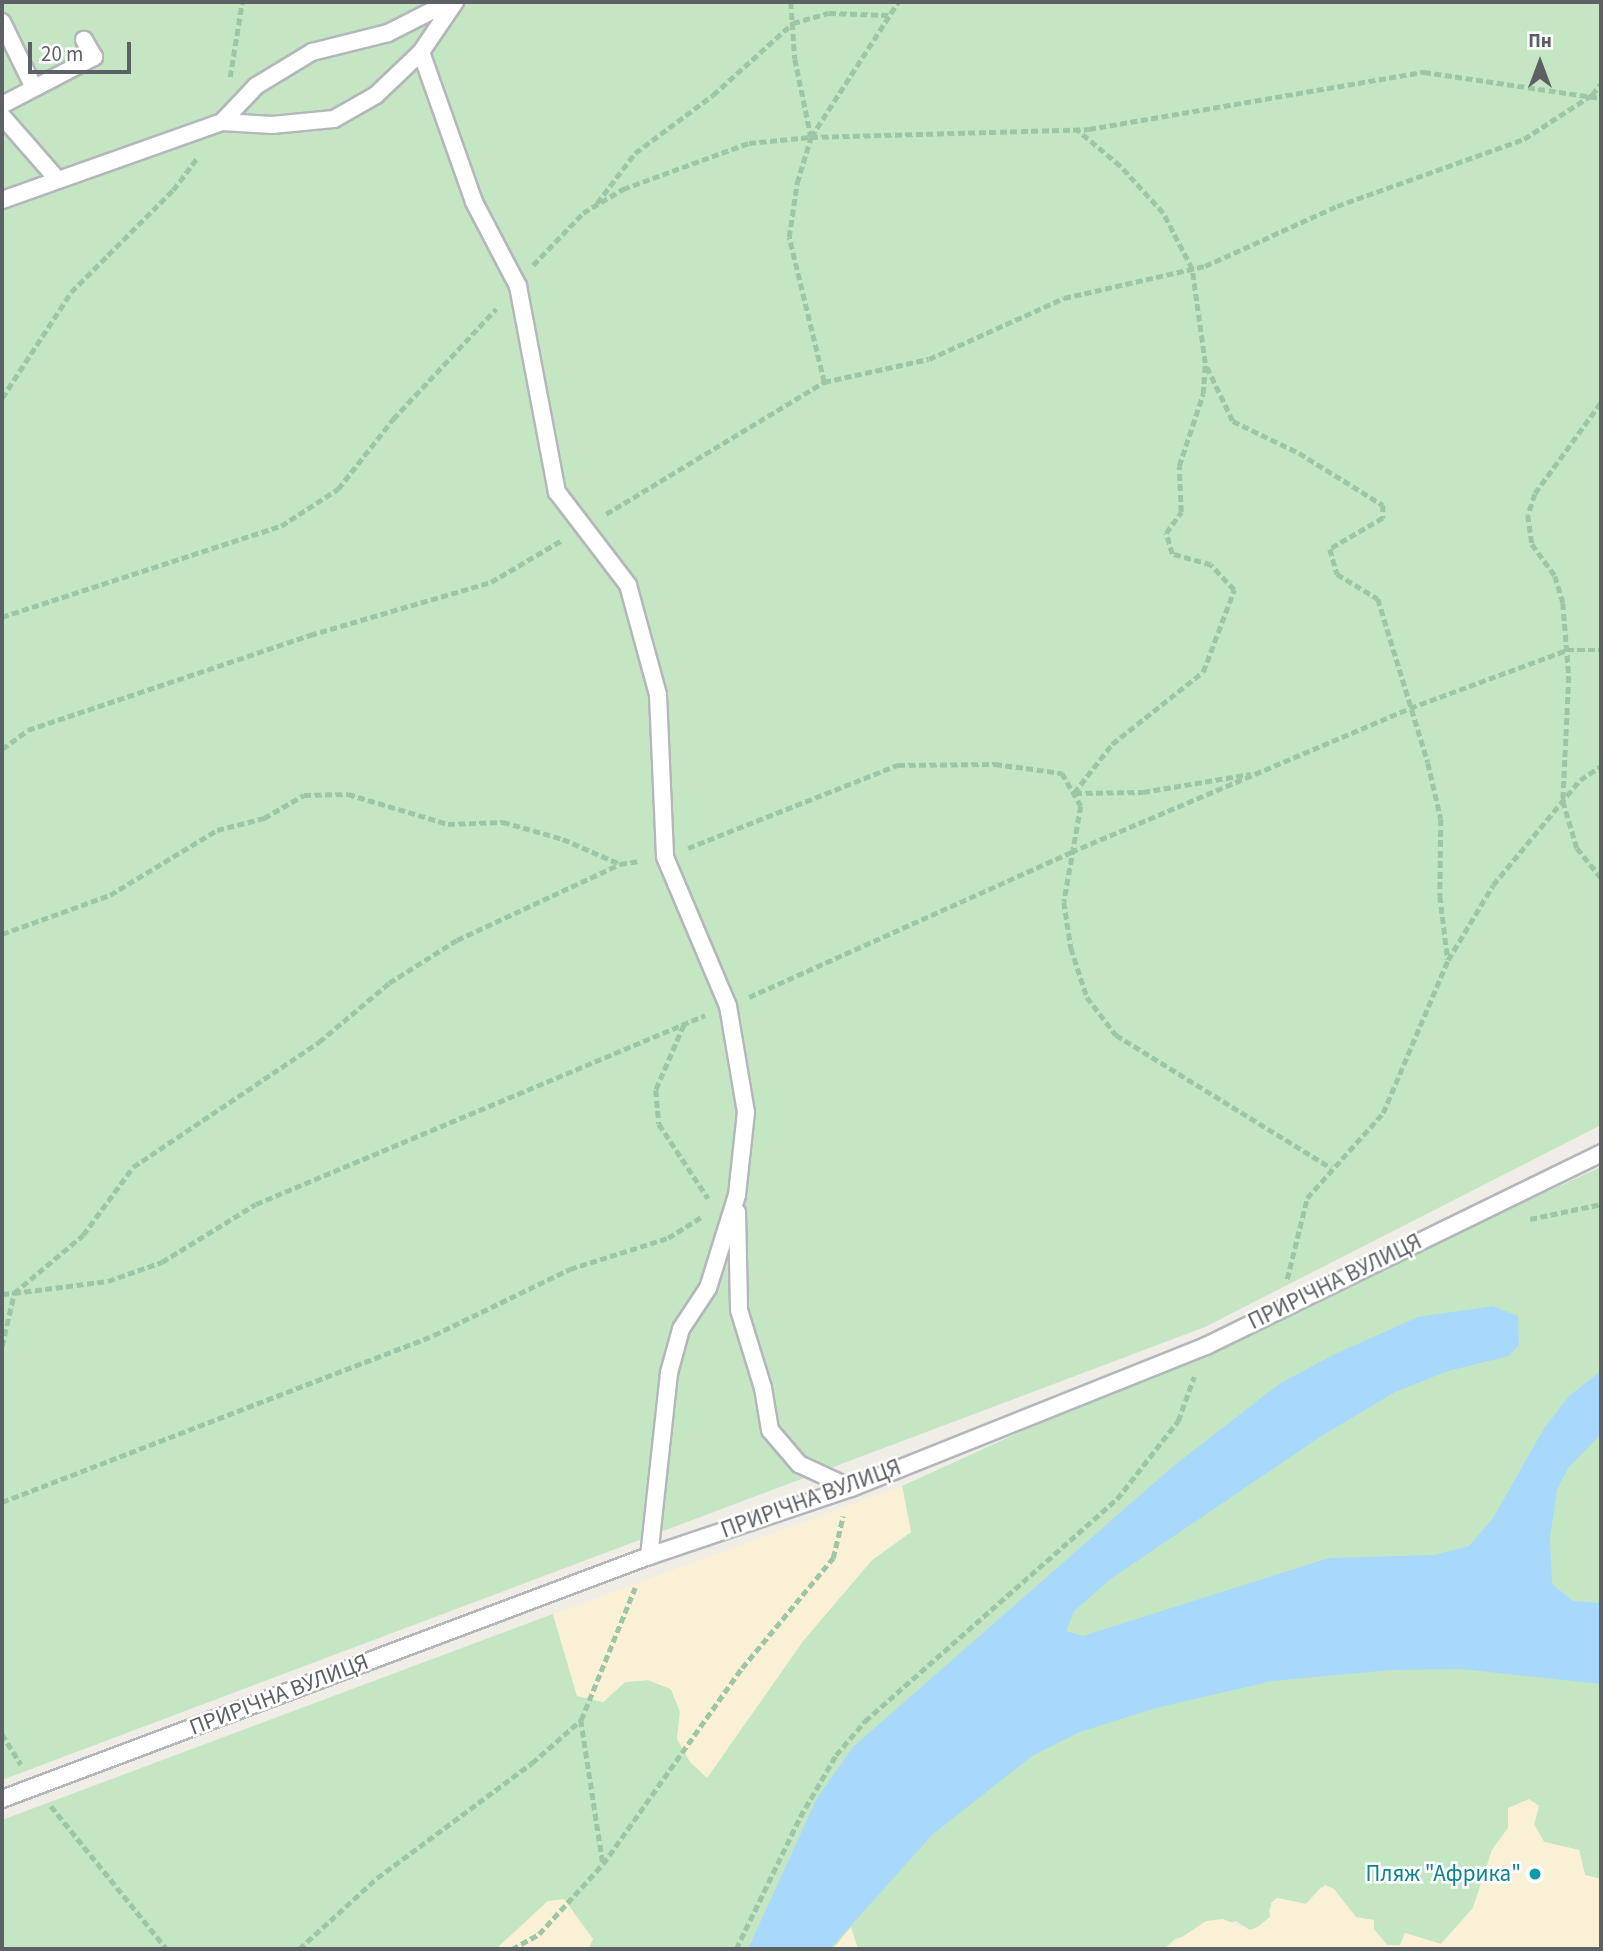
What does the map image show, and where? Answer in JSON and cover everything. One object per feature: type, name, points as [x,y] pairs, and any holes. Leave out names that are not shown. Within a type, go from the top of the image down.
[{"type":"lane","points":[[222,122],[256,86],[312,52],[388,33],[449,2]]},
{"type":"lane","points":[[2,200],[222,122],[272,125],[334,119],[376,95],[421,52],[455,2]]},
{"type":"lane","points":[[2,22],[34,88]]},
{"type":"lane","points":[[2,105],[94,57],[84,40]]},
{"type":"lane","points":[[421,52],[474,202],[518,286],[557,492],[628,585],[658,695],[665,857],[728,1006],[746,1112],[737,1195],[739,1310],[763,1388],[770,1430],[799,1464],[851,1488]]},
{"type":"lane","points":[[2,116],[58,180]]},
{"type":"lane","name":"ПРИРІЧНА ВУЛИЦЯ","points":[[2,1799],[649,1556],[851,1488],[1206,1346],[1601,1153]]},
{"type":"lane","points":[[649,1556],[669,1373],[681,1329],[708,1287],[737,1195]]},
{"type":"path","points":[[2,398],[71,292],[173,190],[222,122],[242,2]]},
{"type":"path","points":[[791,2],[811,137]]},
{"type":"path","points":[[824,382],[789,237],[797,184],[811,137],[898,2]]},
{"type":"path","points":[[2,617],[281,526],[338,489],[393,419],[518,286],[538,257],[594,206],[635,153],[713,95],[793,23],[829,13],[889,15]]},
{"type":"path","points":[[594,206],[623,189],[749,143],[811,137],[1076,130],[1424,72],[1601,98]]},
{"type":"path","points":[[2,749],[28,730],[310,635],[491,582],[824,382],[929,359],[1064,298],[1192,269],[1337,206],[1524,139],[1592,95],[1601,83]]},
{"type":"path","points":[[1076,130],[1120,166],[1163,213],[1192,269],[1205,363],[1203,394],[1179,466],[1181,512],[1166,533],[1172,554],[1211,565],[1234,590],[1203,673],[1112,744],[1074,793],[1143,792],[1221,781],[1269,768]]},
{"type":"path","points":[[1205,363],[1233,421],[1299,453],[1383,505],[1383,518],[1330,549],[1337,574],[1378,599],[1410,708],[1441,819],[1440,896],[1448,960]]},
{"type":"path","points":[[1601,402],[1535,494],[1528,515],[1532,544],[1555,576],[1563,603],[1567,650],[1563,801],[1577,848],[1601,877]]},
{"type":"path","points":[[2,1346],[14,1293],[108,1281],[162,1262],[256,1204],[728,1006],[1410,708],[1567,650],[1601,650]]},
{"type":"path","points":[[1281,1308],[1307,1198],[1383,1113],[1448,960],[1493,885],[1580,780],[1601,766]]},
{"type":"path","points":[[2,934],[110,895],[217,830],[264,818],[304,795],[348,794],[448,824],[503,822],[563,839],[620,864]]},
{"type":"path","points":[[2,1502],[434,1335],[570,1269],[668,1238],[714,1209],[659,1124],[656,1090],[684,1024]]},
{"type":"path","points":[[736,1949],[800,1817],[836,1755],[864,1721],[1117,1499],[1178,1421],[1206,1346]]},
{"type":"path","points":[[512,1949],[539,1934],[603,1864],[742,1668],[833,1558],[851,1488]]},
{"type":"path","points":[[299,1949],[377,1878],[532,1763],[581,1720],[649,1556]]},
{"type":"path","points":[[581,1720],[603,1864]]},
{"type":"path","points":[[2,1734],[34,1787],[99,1860],[167,1949]]},
{"type":"green space","points":[[2,2],[1601,2],[1601,1125],[1205,1327],[2,1780]]},
{"type":"green space","points":[[1601,1167],[1601,1879],[1585,1875],[1579,1850],[1544,1842],[1534,1824],[1539,1806],[1508,1814],[1508,1828],[1492,1850],[1473,1908],[1441,1944],[1405,1933],[1401,1945],[1387,1945],[1373,1929],[1374,1920],[1356,1918],[1338,1895],[1321,1887],[1306,1904],[1277,1898],[1269,1910],[1270,1917],[1258,1927],[1250,1930],[1236,1921],[1175,1939],[1164,1949],[858,1949],[851,1929],[846,1949],[588,1949],[593,1939],[548,1901],[496,1949],[2,1949],[2,1820],[553,1614],[577,1696],[603,1702],[625,1682],[649,1680],[671,1689],[680,1712],[677,1739],[707,1777],[803,1640],[872,1560],[911,1532],[902,1486]]},
{"type":"sand","points":[[902,1486],[911,1532],[872,1560],[804,1640],[707,1778],[690,1762],[677,1739],[680,1712],[671,1689],[648,1680],[625,1682],[603,1702],[577,1696],[553,1614]]},
{"type":"sand","name":"Пляж \"Африка\"","points":[[1529,1799],[1539,1806],[1534,1824],[1544,1842],[1579,1850],[1585,1875],[1601,1879],[1601,1949],[1164,1949],[1206,1921],[1223,1919],[1250,1930],[1258,1927],[1270,1917],[1271,1903],[1277,1898],[1306,1904],[1325,1885],[1334,1889],[1356,1917],[1374,1920],[1374,1929],[1387,1945],[1400,1945],[1405,1933],[1441,1944],[1473,1908],[1492,1850],[1508,1828],[1508,1808]]},
{"type":"sand","points":[[564,1899],[593,1939],[588,1949],[496,1949],[548,1901]]},
{"type":"sand","points":[[851,1927],[858,1949],[830,1949],[836,1945]]},
{"type":"water","points":[[1493,1306],[1518,1316],[1519,1345],[1509,1356],[1448,1371],[1395,1392],[1320,1437],[1112,1578],[1074,1611],[1066,1631],[1083,1636],[1329,1558],[1434,1555],[1469,1546],[1493,1518],[1543,1430],[1569,1396],[1601,1371],[1601,1434],[1568,1468],[1557,1490],[1550,1538],[1552,1584],[1573,1601],[1601,1603],[1601,1684],[1461,1669],[1391,1670],[1272,1681],[1156,1708],[1080,1732],[1032,1756],[932,1835],[830,1949],[748,1949],[817,1798],[853,1747],[1171,1468],[1279,1384],[1333,1355],[1418,1317]]},
{"type":"place","name":"Пляж \"Африка\"","points":[[1535,1874]]}]
